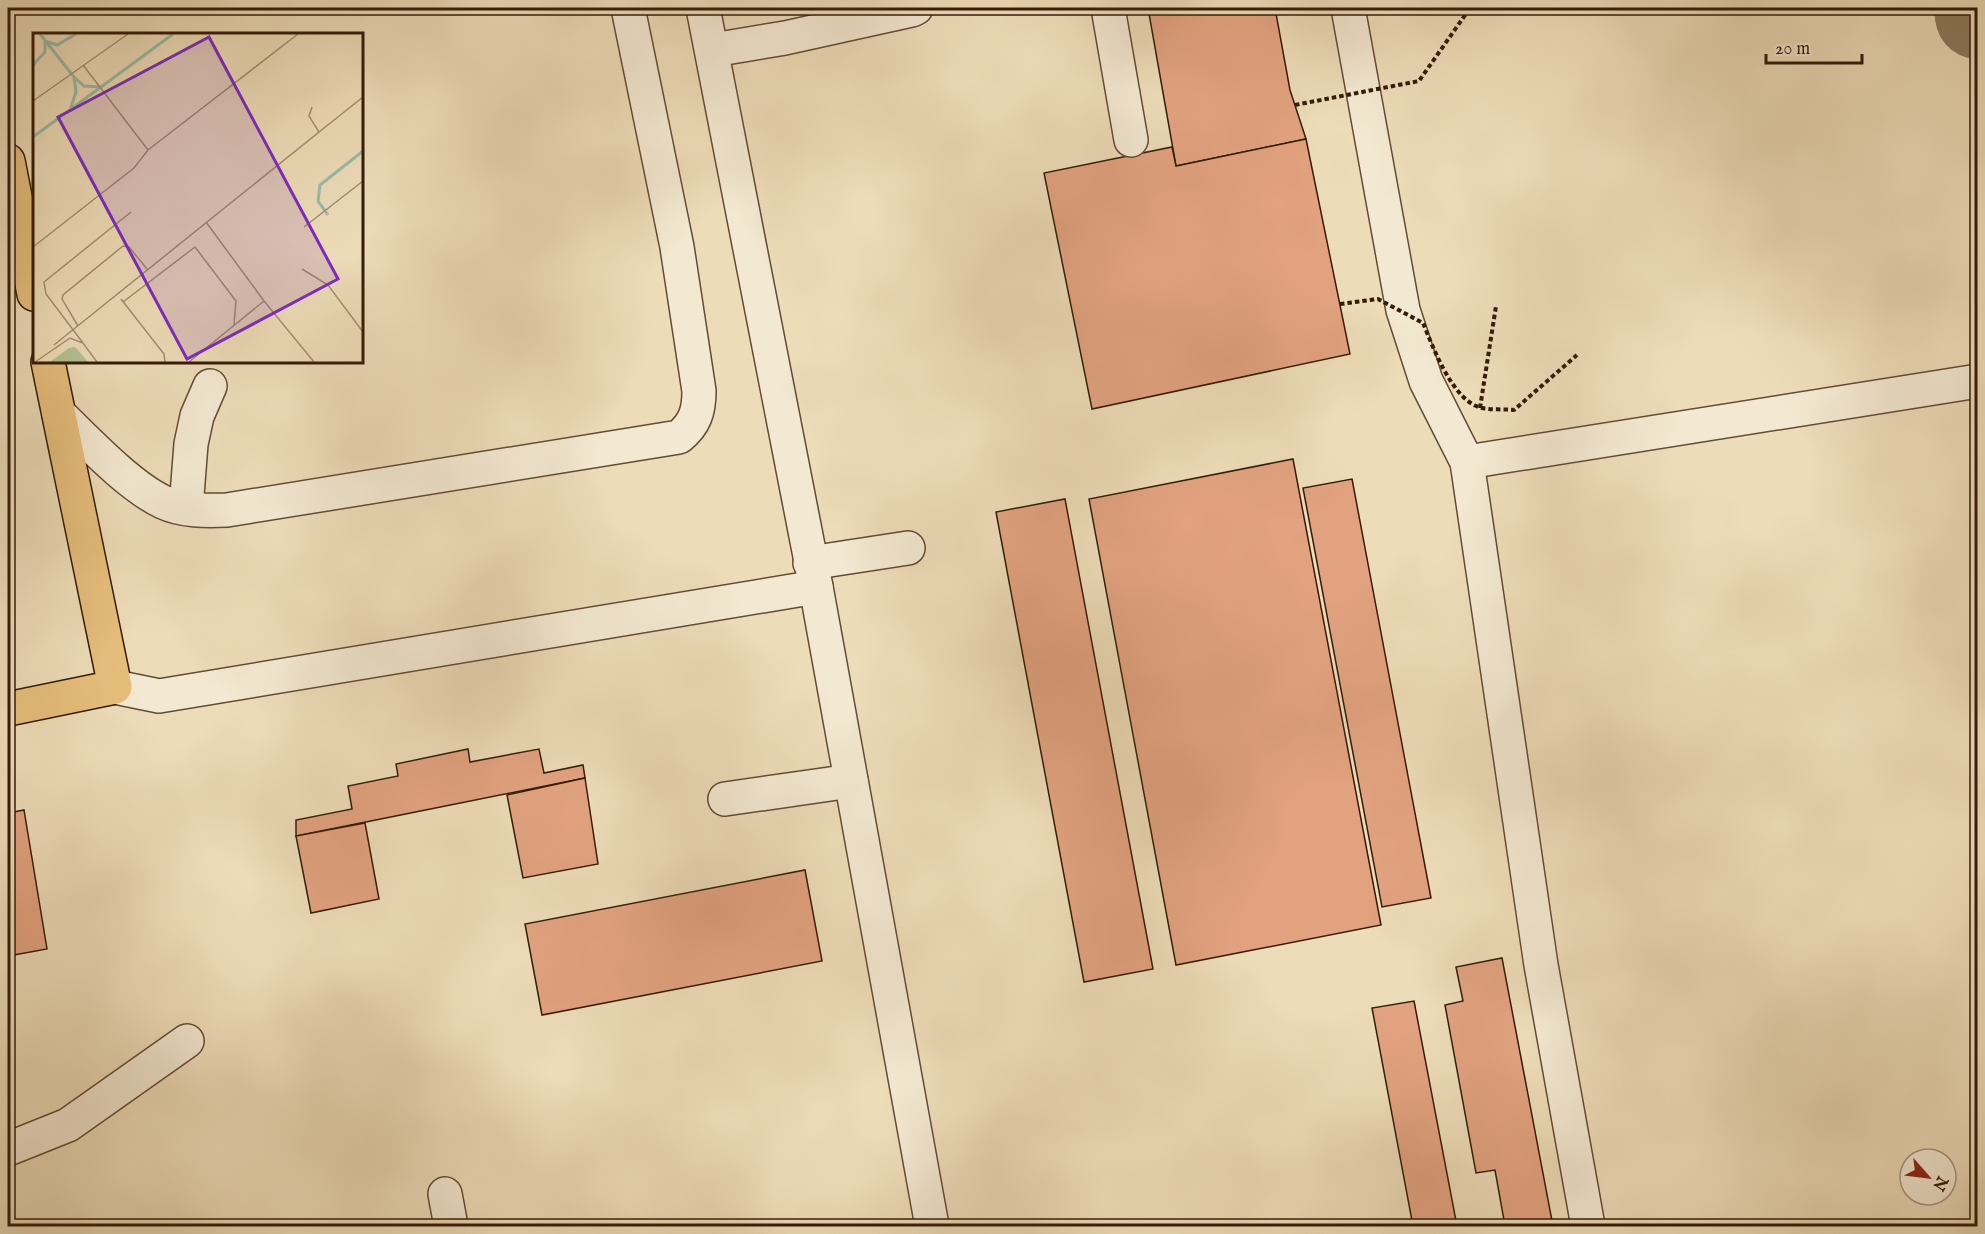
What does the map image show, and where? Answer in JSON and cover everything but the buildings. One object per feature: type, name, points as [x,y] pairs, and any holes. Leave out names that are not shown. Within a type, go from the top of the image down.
[{"type":"main road","points":[[8,161],[33,289]]},
{"type":"main road","points":[[8,708],[115,687],[48,363]]},
{"type":"lane","points":[[59,414],[104,457],[147,493],[164,503],[204,511],[227,510],[679,437],[697,415],[699,391],[677,247],[628,8]]},
{"type":"lane","points":[[703,8],[813,575],[932,1227]]},
{"type":"lane","points":[[712,50],[795,36],[916,8]]},
{"type":"lane","points":[[1108,8],[1131,140]]},
{"type":"lane","points":[[1348,8],[1403,310],[1426,381],[1467,462],[1540,966],[1588,1227]]},
{"type":"lane","points":[[1467,462],[1977,381]]},
{"type":"lane","points":[[186,508],[191,444],[197,416],[210,386]]},
{"type":"lane","points":[[115,687],[159,696],[813,575],[908,548]]},
{"type":"lane","points":[[725,799],[851,781]]},
{"type":"lane","points":[[8,1149],[68,1125],[187,1041]]},
{"type":"lane","points":[[445,1194],[451,1227]]},
{"type":"path","points":[[1295,105],[1419,81],[1470,8]]},
{"type":"path","points":[[1341,304],[1377,299],[1423,323],[1439,363],[1460,395],[1480,408],[1514,410],[1577,355]]},
{"type":"path","points":[[1480,408],[1496,306]]},
{"type":"taxiway","points":[[1977,8],[1978,16]]}]
